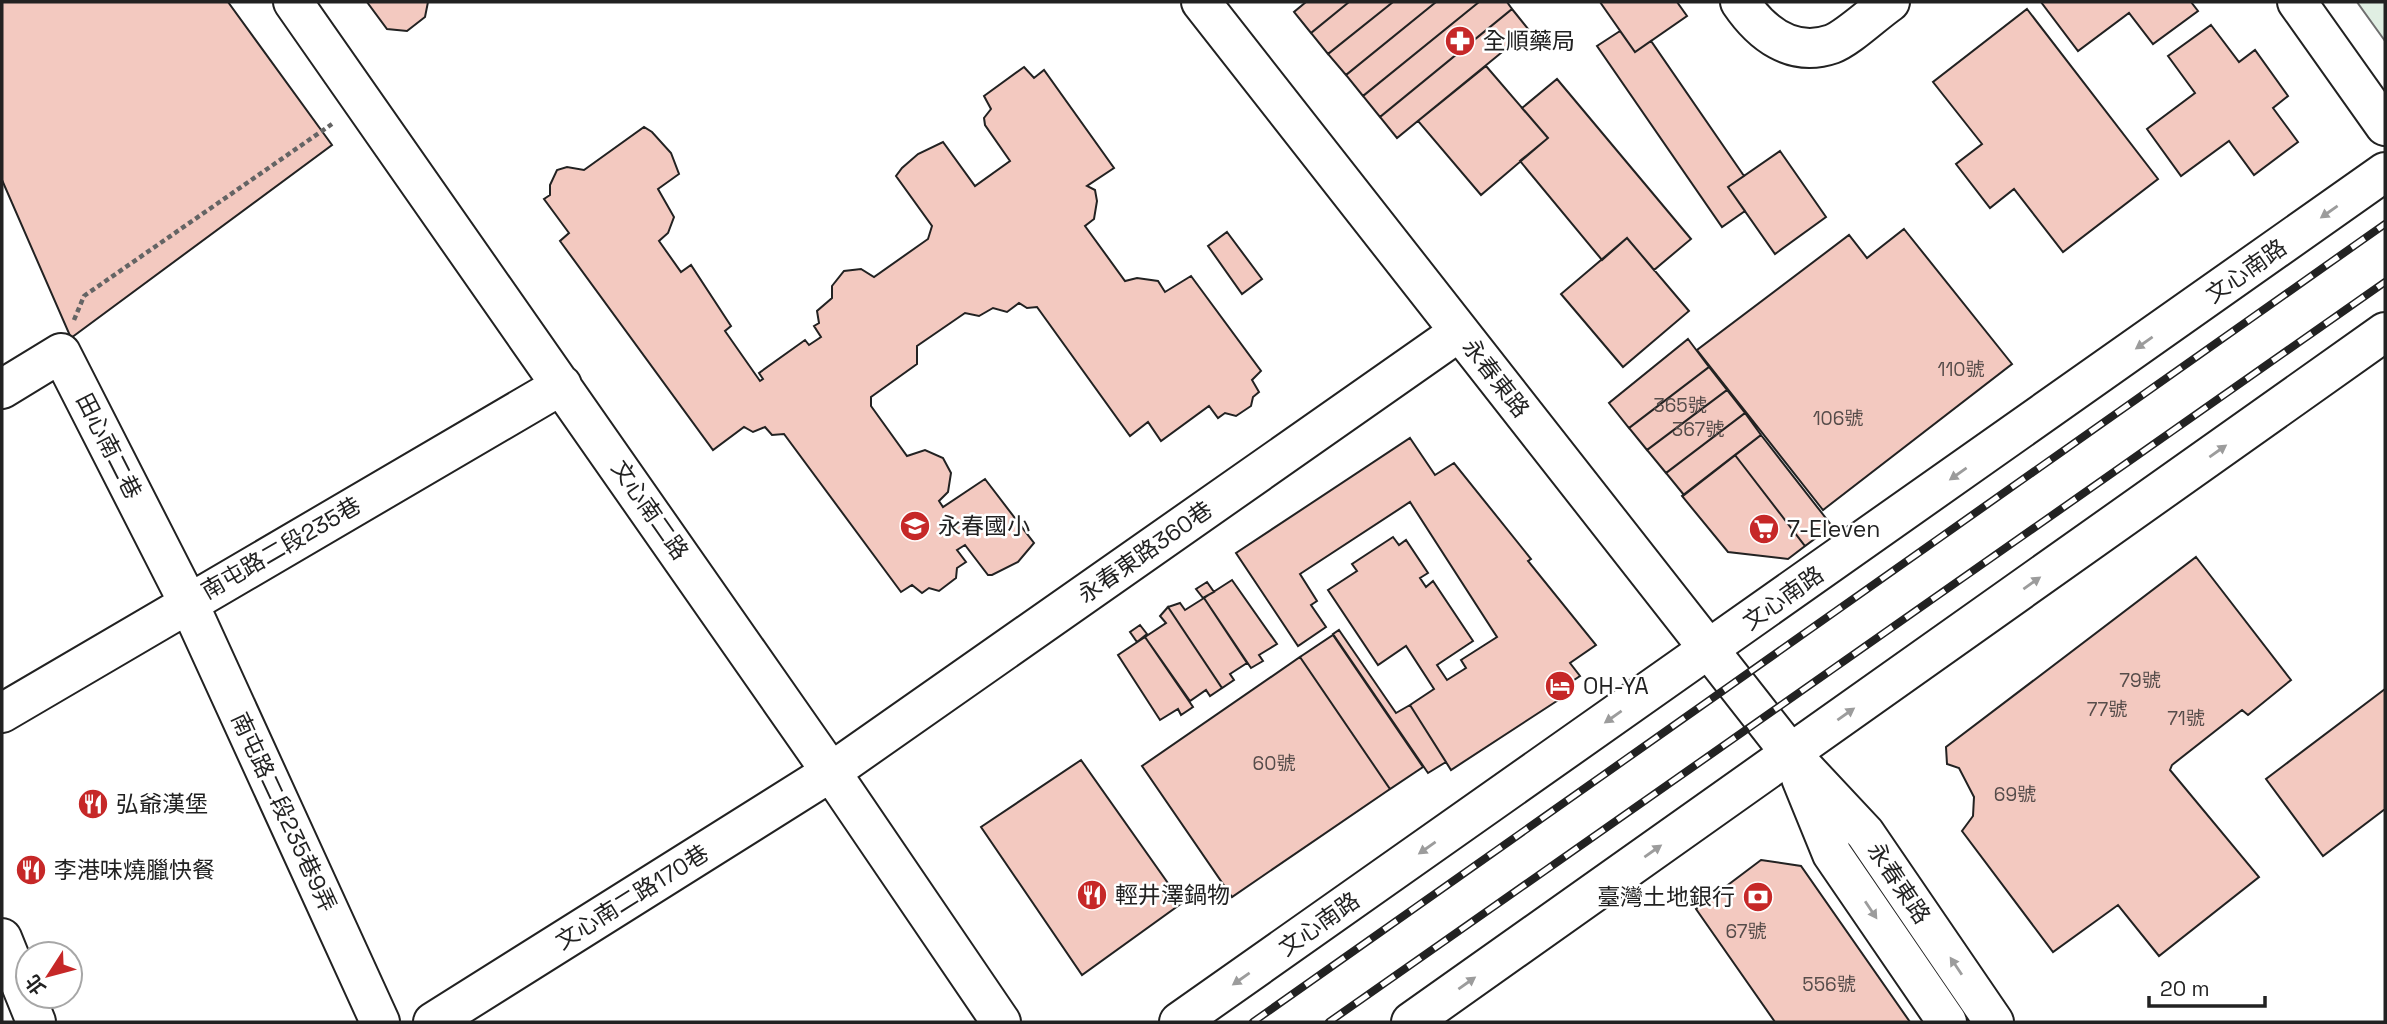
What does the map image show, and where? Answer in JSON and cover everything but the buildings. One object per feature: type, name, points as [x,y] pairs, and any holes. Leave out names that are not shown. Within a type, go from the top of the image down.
[{"type":"street","name":"文心南二路","points":[[293,2],[831,772],[1001,1022]]},
{"type":"street","name":"永春東路","points":[[1201,2],[1791,754],[1865,832],[1994,1022]]},
{"type":"street","points":[[1740,2],[1752,20],[1782,44],[1806,49],[1834,44],[1890,2]]},
{"type":"street","points":[[2297,2],[2385,126]]},
{"type":"street","name":"文心南路","points":[[1180,1022],[2385,172]]},
{"type":"street","name":"永春東路360巷","points":[[831,772],[1459,332]]},
{"type":"street","points":[[1412,1022],[2385,332]]},
{"type":"street","points":[[2,389],[61,353]]},
{"type":"street","name":"田心南二巷","points":[[61,353],[188,602]]},
{"type":"street","name":"南屯路二段235巷","points":[[2,713],[562,385]]},
{"type":"street","name":"南屯路二段235巷9弄","points":[[188,602],[380,1022]]},
{"type":"street","name":"永春東路","points":[[1791,754],[1832,854],[1947,1022]]},
{"type":"street","name":"文心南二路170巷","points":[[433,1022],[831,772]]},
{"type":"street","points":[[2,938],[36,1022]]},
{"type":"path","points":[[61,353],[84,296],[364,102]]},
{"type":"green space","points":[[2357,2],[2385,2],[2385,41]]},
{"type":"railway","points":[[1253,1022],[2385,224]]},
{"type":"railway","points":[[1329,1022],[2385,282]]},
{"type":"place","name":"全順藥局","points":[[1460,41]]},
{"type":"place","name":"永春國小","points":[[915,526]]},
{"type":"place","name":"7-Eleven","points":[[1764,529]]},
{"type":"place","name":"OH-YA","points":[[1560,686]]},
{"type":"place","name":"弘爺漢堡","points":[[93,804]]},
{"type":"place","name":"李港味燒臘快餐","points":[[31,870]]},
{"type":"place","name":"輕井澤鍋物","points":[[1092,895]]},
{"type":"place","name":"臺灣土地銀行","points":[[1758,897]]}]
